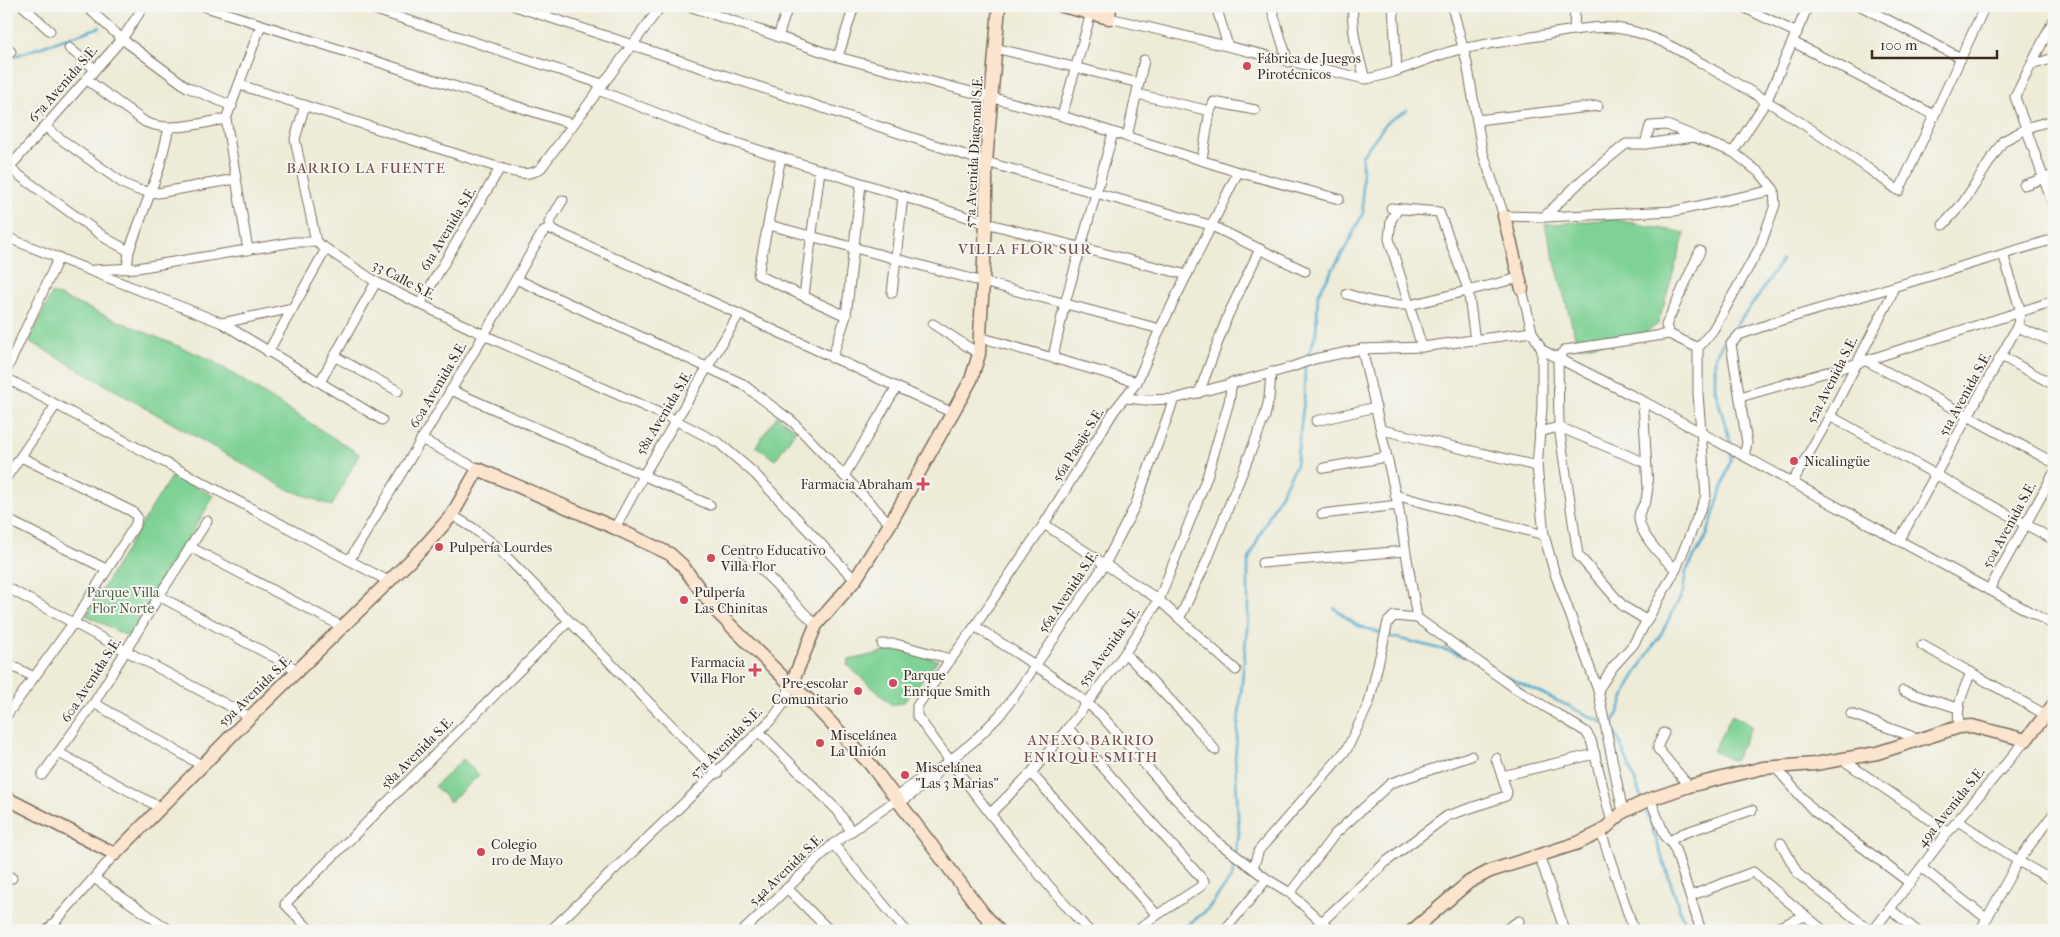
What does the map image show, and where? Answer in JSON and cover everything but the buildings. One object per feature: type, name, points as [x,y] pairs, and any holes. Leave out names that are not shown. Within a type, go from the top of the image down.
[{"type":"street","points":[[23,6],[50,31]]},
{"type":"street","points":[[86,6],[122,38],[187,86],[232,106]]},
{"type":"street","name":"67a Avenida S.E.","points":[[7,169],[122,38],[144,6]]},
{"type":"street","points":[[204,6],[572,124]]},
{"type":"street","points":[[364,6],[600,87],[715,136],[861,184],[986,223],[1081,249],[1187,274]]},
{"type":"street","points":[[515,6],[986,162],[1210,225],[1305,271]]},
{"type":"street","points":[[240,85],[500,168],[524,175],[533,174],[541,168],[661,6]]},
{"type":"street","points":[[690,6],[838,57],[1062,116],[1113,134],[1202,159],[1238,172],[1339,198]]},
{"type":"street","points":[[717,16],[721,6]]},
{"type":"street","points":[[778,37],[788,6]]},
{"type":"street","points":[[838,57],[854,6]]},
{"type":"street","name":"57a Avenida Diagonal S.E.","points":[[953,413],[971,380],[979,354],[986,223],[986,162],[999,6]]},
{"type":"street","points":[[1062,6],[1091,14],[1109,12],[1288,62],[1365,79],[1378,77],[1440,54],[1463,48],[1574,30],[1613,28],[1637,31],[1668,44],[1767,100],[1848,152],[1899,191],[1985,6]]},
{"type":"street","points":[[1216,6],[1228,46]]},
{"type":"street","points":[[1271,6],[1288,62]]},
{"type":"street","points":[[1353,6],[1351,25],[1365,79]]},
{"type":"street","points":[[1393,6],[1397,70]]},
{"type":"street","points":[[1452,6],[1467,63],[1482,150],[1504,216],[1532,332],[1542,350],[1542,408],[1537,466],[1544,535],[1554,571],[1598,690],[1623,812]]},
{"type":"street","points":[[1574,6],[1574,30]]},
{"type":"street","points":[[1741,6],[1934,114]]},
{"type":"street","points":[[1733,152],[1767,100],[1808,6]]},
{"type":"street","points":[[1861,6],[1961,58]]},
{"type":"street","points":[[1062,116],[1091,14]]},
{"type":"street","points":[[2053,205],[2015,96],[2054,19]]},
{"type":"street","points":[[248,250],[226,119],[261,25]]},
{"type":"street","points":[[69,48],[95,69]]},
{"type":"street","points":[[995,48],[1139,83]]},
{"type":"street","points":[[2031,65],[2054,58]]},
{"type":"street","points":[[1127,137],[1144,60]]},
{"type":"street","points":[[86,79],[144,122],[154,126],[169,128],[226,119]]},
{"type":"street","points":[[1137,94],[1210,111]]},
{"type":"street","points":[[1202,159],[1210,111],[1214,102],[1255,110]]},
{"type":"street","points":[[90,270],[128,268],[294,242],[316,242],[296,139],[305,105]]},
{"type":"street","points":[[1477,120],[1598,106]]},
{"type":"street","points":[[1943,225],[1963,204],[2003,141],[2026,129],[2054,120]]},
{"type":"street","points":[[46,125],[51,132],[124,184],[150,193],[235,179]]},
{"type":"street","points":[[1598,690],[1633,645],[1676,569],[1706,496],[1698,394],[1698,348],[1713,330],[1760,246],[1775,206],[1774,190],[1761,174],[1733,152],[1667,125],[1650,126],[1646,144]]},
{"type":"street","points":[[128,268],[129,251],[159,169],[169,128]]},
{"type":"street","points":[[1053,357],[1113,134]]},
{"type":"street","points":[[1544,217],[1582,179],[1626,144],[1646,144],[1694,136]]},
{"type":"street","points":[[781,157],[758,274],[846,316]]},
{"type":"street","name":"61a Avenida S.E.","points":[[420,304],[500,168]]},
{"type":"street","points":[[7,169],[107,239],[129,251]]},
{"type":"street","points":[[804,296],[820,170]]},
{"type":"street","name":"56a Pasaje S.E.","points":[[949,760],[917,716],[917,706],[975,626],[1087,458],[1114,411],[1137,382],[1210,225],[1238,172]]},
{"type":"street","points":[[2024,185],[2054,175]]},
{"type":"street","points":[[832,358],[846,316],[861,184]]},
{"type":"street","points":[[1504,216],[1544,217],[1675,211],[1774,190]]},
{"type":"street","points":[[892,293],[903,196]]},
{"type":"street","points":[[563,200],[549,222],[551,229],[953,413]]},
{"type":"street","points":[[1422,347],[1389,239],[1394,209],[1439,212],[1468,290],[1475,341]]},
{"type":"street","points":[[769,225],[1160,329]]},
{"type":"street","name":"60a Avenida S.E.","points":[[350,559],[484,335],[540,235],[545,230],[551,229]]},
{"type":"street","points":[[6,237],[58,256],[222,324],[382,420]]},
{"type":"street","points":[[1744,456],[1747,443],[1731,344],[1739,336],[1772,323],[2054,239]]},
{"type":"street","name":"33 Calle S.E.","points":[[316,242],[376,282],[420,304],[484,335],[675,420],[719,443],[754,473],[855,580]]},
{"type":"street","points":[[268,352],[326,249]]},
{"type":"street","points":[[1199,393],[1228,315],[1260,249]]},
{"type":"street","points":[[1669,334],[1666,325],[1700,251]]},
{"type":"street","points":[[2003,254],[2021,312]]},
{"type":"street","points":[[6,371],[58,256]]},
{"type":"street","points":[[516,280],[741,383],[793,422],[890,524]]},
{"type":"street","points":[[320,382],[376,282]]},
{"type":"street","points":[[1347,294],[1372,302],[1410,305],[1468,290],[1520,284]]},
{"type":"street","name":"52a Avenida S.E.","points":[[1792,483],[1830,416],[1891,296],[1892,288]]},
{"type":"street","points":[[1740,397],[1867,361],[2054,301]]},
{"type":"street","points":[[222,324],[293,308]]},
{"type":"street","name":"51a Avenida S.E.","points":[[1899,541],[2017,327],[2021,312]]},
{"type":"street","name":"58a Avenida S.E.","points":[[615,528],[675,420],[739,314]]},
{"type":"street","points":[[933,324],[979,354]]},
{"type":"street","points":[[2017,327],[2054,342]]},
{"type":"street","points":[[1125,398],[1146,400],[1174,399],[1289,368],[1314,359],[1362,349],[1422,347],[1532,332]]},
{"type":"street","points":[[1646,620],[1623,606],[1578,555],[1559,428],[1558,357],[1565,350],[1669,334],[1698,348]]},
{"type":"street","points":[[979,337],[1137,382]]},
{"type":"street","points":[[1362,349],[1398,505],[1417,618]]},
{"type":"street","points":[[1542,350],[1643,401],[2054,625]]},
{"type":"street","points":[[334,356],[398,390]]},
{"type":"street","points":[[2001,356],[2054,385]]},
{"type":"street","points":[[1867,361],[2054,463]]},
{"type":"street","points":[[1180,617],[1206,563],[1265,416],[1269,399],[1271,372]]},
{"type":"street","points":[[6,378],[350,559],[390,582]]},
{"type":"street","name":"55a Avenida S.E.","points":[[990,814],[1031,773],[1068,728],[1125,653],[1159,600],[1207,477],[1229,402],[1232,382]]},
{"type":"street","points":[[844,476],[896,388]]},
{"type":"street","points":[[451,390],[710,505]]},
{"type":"street","name":"56a Avenida S.E.","points":[[850,831],[895,801],[929,772],[938,770],[974,741],[998,716],[1105,564],[1135,506],[1174,399]]},
{"type":"street","points":[[1643,401],[1648,488],[1639,521],[1651,545],[1666,562],[1676,569]]},
{"type":"street","points":[[6,478],[56,405]]},
{"type":"street","points":[[1316,421],[1376,407]]},
{"type":"street","name":"57a Avenida S.E.","points":[[550,931],[718,772],[759,732],[778,710],[791,686],[816,625],[855,580],[890,524],[953,413]]},
{"type":"street","points":[[1830,416],[2054,540]]},
{"type":"street","points":[[1539,432],[1559,428],[1646,463]]},
{"type":"street","points":[[1382,430],[1537,466]]},
{"type":"street","points":[[421,439],[478,469],[615,528],[670,554],[682,565],[716,611],[791,686],[817,708],[870,764],[895,801],[1000,931]]},
{"type":"street","points":[[6,716],[74,622],[136,524],[137,517],[133,512],[21,457]]},
{"type":"street","points":[[1324,468],[1387,457]]},
{"type":"street","name":"59a Avenida S.E.","points":[[50,927],[159,807],[429,543],[452,515],[478,469]]},
{"type":"street","name":"50a Avenida S.E.","points":[[1989,590],[2054,473]]},
{"type":"street","points":[[1395,495],[1544,535]]},
{"type":"street","points":[[1322,514],[1398,505]]},
{"type":"street","points":[[452,515],[495,545],[718,772]]},
{"type":"street","points":[[6,519],[106,569]]},
{"type":"street","name":"60a Avenida S.E.","points":[[42,775],[94,703],[159,596],[208,521]]},
{"type":"street","points":[[1044,524],[1159,600],[1180,617],[1236,670]]},
{"type":"street","points":[[190,547],[343,627]]},
{"type":"street","points":[[744,551],[816,625]]},
{"type":"street","points":[[1262,563],[1405,551]]},
{"type":"street","points":[[6,587],[250,717]]},
{"type":"street","points":[[159,596],[298,670]]},
{"type":"street","points":[[1251,866],[1259,850],[1347,749],[1369,703],[1388,622],[1394,616],[1417,618],[1515,688],[1580,726],[1589,736],[1595,754],[1612,823]]},
{"type":"street","name":"58a Avenida S.E.","points":[[311,931],[285,904],[569,621]]},
{"type":"street","points":[[975,626],[1086,702],[1100,714],[1215,840],[1267,879],[1290,893],[1331,931]]},
{"type":"street","points":[[882,644],[896,644],[951,659]]},
{"type":"street","points":[[1922,645],[1971,672],[2050,711]]},
{"type":"street","points":[[1125,653],[1195,726],[1215,750]]},
{"type":"street","points":[[6,663],[34,677]]},
{"type":"street","points":[[1959,727],[1958,708],[1971,672]]},
{"type":"street","points":[[1903,691],[1958,708]]},
{"type":"street","points":[[94,703],[201,765]]},
{"type":"street","name":"49a Avenida S.E.","points":[[1872,931],[1948,832],[2050,711]]},
{"type":"street","points":[[1851,714],[1911,736],[1916,740]]},
{"type":"street","points":[[1413,930],[1469,882],[1490,871],[1578,843],[1602,832],[1623,812],[1646,801],[1689,786],[1730,775],[1775,767],[1815,764],[1876,753],[1959,727],[1972,726],[2026,740]]},
{"type":"street","points":[[1068,728],[1204,881],[1200,887],[1157,915],[1137,931]]},
{"type":"street","points":[[759,732],[838,811],[850,831]]},
{"type":"street","points":[[1664,733],[1658,749],[1689,786]]},
{"type":"street","points":[[59,753],[159,807]]},
{"type":"street","points":[[1502,776],[1595,754]]},
{"type":"street","points":[[1290,893],[1335,834],[1391,783],[1470,756]]},
{"type":"street","points":[[1312,931],[1387,861],[1447,816],[1506,796],[1496,758]]},
{"type":"street","points":[[949,760],[1050,890],[1089,931]]},
{"type":"street","points":[[1843,760],[1948,832]]},
{"type":"street","points":[[1775,767],[1814,811],[1910,883]]},
{"type":"street","points":[[1031,773],[1157,915]]},
{"type":"street","points":[[6,798],[115,854]]},
{"type":"street","points":[[1646,801],[1666,838],[1675,849],[1701,931]]},
{"type":"street","points":[[1670,841],[1681,834],[1752,810]]},
{"type":"street","points":[[1980,931],[2018,861],[2054,814]]},
{"type":"street","points":[[1958,822],[2018,861],[2054,881]]},
{"type":"street","name":"54a Avenida S.E.","points":[[743,931],[833,844],[850,831]]},
{"type":"street","points":[[1602,832],[1634,931]]},
{"type":"street","points":[[1781,843],[1798,874],[1872,931]]},
{"type":"street","points":[[833,844],[906,931]]},
{"type":"street","points":[[1539,855],[1565,931]]},
{"type":"street","points":[[1922,868],[1986,918]]},
{"type":"street","points":[[1690,896],[1753,872],[1824,931]]},
{"type":"street","points":[[94,878],[170,931]]},
{"type":"street","points":[[1224,931],[1267,879]]},
{"type":"street","points":[[787,888],[830,931]]},
{"type":"street","points":[[1890,909],[1918,931]]},
{"type":"street","points":[[1769,931],[1805,916]]},
{"type":"street","points":[[1503,931],[1519,920]]},
{"type":"street","points":[[50,927],[62,931]]},
{"type":"green space","points":[[1611,219],[1685,233],[1658,324],[1639,337],[1578,347],[1545,225]]},
{"type":"green space","points":[[52,293],[211,360],[359,454],[332,506],[285,488],[29,341]]},
{"type":"green space","points":[[777,416],[796,430],[775,460],[756,446]]},
{"type":"green space","name":"Parque Villa Flor Norte","points":[[172,475],[214,496],[129,637],[86,615]]},
{"type":"green space","name":"Parque Enrique Smith","points":[[898,649],[938,660],[904,702],[892,705],[847,665],[849,660]]},
{"type":"green space","points":[[1732,715],[1752,726],[1734,761],[1713,751]]},
{"type":"green space","points":[[463,759],[479,775],[450,802],[435,786]]},
{"type":"waterway","points":[[6,59],[100,27]]},
{"type":"waterway","points":[[1307,359],[1316,333],[1318,294],[1346,247],[1363,213],[1362,156],[1387,122],[1407,110]]},
{"type":"waterway","points":[[1731,445],[1715,389],[1715,357],[1724,340],[1752,305],[1782,260]]},
{"type":"waterway","points":[[1236,852],[1239,834],[1235,758],[1248,617],[1248,562],[1262,530],[1296,465],[1304,400],[1305,365]]},
{"type":"waterway","points":[[1612,727],[1630,683],[1662,632],[1683,592],[1686,571],[1707,535],[1731,459],[1731,453]]},
{"type":"waterway","points":[[1334,608],[1356,625],[1383,634]]},
{"type":"waterway","points":[[1388,636],[1453,652],[1464,657]]},
{"type":"waterway","points":[[1501,674],[1602,722]]},
{"type":"waterway","points":[[1609,725],[1622,747],[1642,799]]},
{"type":"waterway","points":[[1645,807],[1687,931]]},
{"type":"waterway","points":[[1180,931],[1207,910],[1232,877],[1235,857]]},
{"type":"place","name":"Fábrica de Juegos Pirotécnicos","points":[[1247,66]]},
{"type":"place","name":"Nicalingüe","points":[[1794,461]]},
{"type":"place","name":"Farmacia Abraham","points":[[923,484]]},
{"type":"place","name":"Pulpería Lourdes","points":[[439,547]]},
{"type":"place","name":"Centro Educativo Villa Flor","points":[[711,558]]},
{"type":"place","name":"Pulpería Las Chinitas","points":[[684,600]]},
{"type":"place","name":"Farmacia Villa Flor","points":[[755,670]]},
{"type":"place","name":"Parque Enrique Smith","points":[[893,683]]},
{"type":"place","name":"Pre-escolar Comunitario","points":[[858,691]]},
{"type":"place","name":"Miscelánea La Unión","points":[[820,743]]},
{"type":"place","name":"Miscelánea \"Las 3 Marias\"","points":[[905,775]]},
{"type":"place","name":"Colegio 1ro de Mayo","points":[[481,852]]},
{"type":"district","name":"BARRIO LA FUENTE","points":[[366,168]]},
{"type":"district","name":"VILLA FLOR SUR","points":[[1025,249]]},
{"type":"district","name":"ANEXO BARRIO ENRIQUE SMITH","points":[[1091,748]]}]
